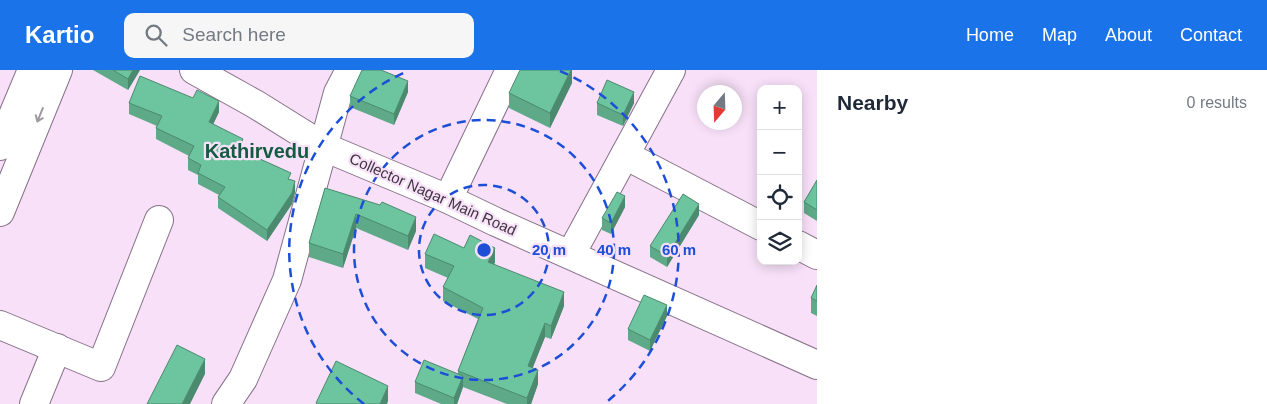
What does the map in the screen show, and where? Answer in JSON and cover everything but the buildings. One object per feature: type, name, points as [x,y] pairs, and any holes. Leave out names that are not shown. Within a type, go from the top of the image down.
[{"type":"street","points":[[0,146],[32,70]]},
{"type":"street","points":[[0,212],[58,70]]},
{"type":"street","name":"Collector Nagar Main Road","points":[[194,70],[255,104],[324,147],[448,199],[817,365]]},
{"type":"street","points":[[231,402],[287,280],[338,93],[350,70]]},
{"type":"street","points":[[448,199],[510,70]]},
{"type":"street","points":[[571,254],[671,70]]},
{"type":"street","points":[[625,155],[757,224]]},
{"type":"street","points":[[0,325],[101,367],[159,220]]},
{"type":"street","points":[[802,247],[817,255]]},
{"type":"street","points":[[34,404],[57,348]]},
{"type":"district","name":"Kathirvedu","points":[[257,151]]}]
